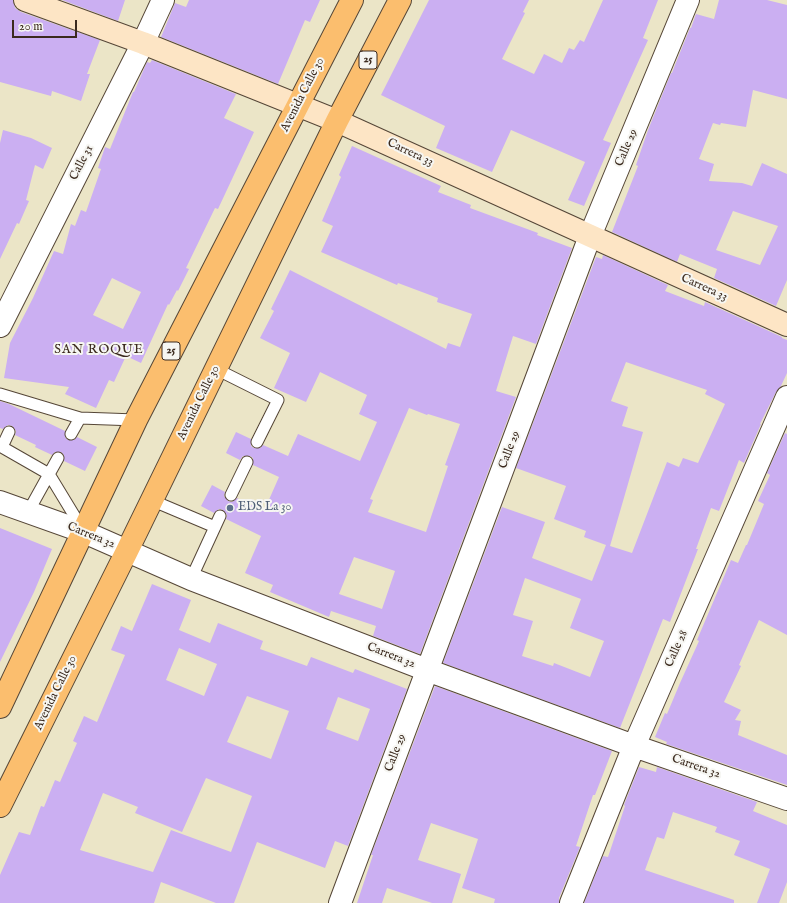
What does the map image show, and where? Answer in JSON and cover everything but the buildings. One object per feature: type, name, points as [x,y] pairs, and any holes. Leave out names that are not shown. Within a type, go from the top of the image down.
[{"type":"highway","name":"Avenida Calle 30","points":[[0,707],[136,420],[352,0]]},
{"type":"highway","name":"Avenida Calle 30","points":[[0,806],[127,551],[337,121],[400,0]]},
{"type":"street","name":"Carrera 33","points":[[24,0],[142,43],[337,121],[787,325]]},
{"type":"street","name":"Calle 31","points":[[0,326],[163,0]]},
{"type":"street","name":"Calle 29","points":[[340,903],[590,236],[688,0]]},
{"type":"street","name":"Calle 28","points":[[571,903],[634,746],[787,397]]},
{"type":"street","name":"Carrera 32","points":[[0,502],[84,532],[191,579],[427,670],[634,746],[787,799]]},
{"type":"lane","points":[[216,369],[278,400],[257,442]]},
{"type":"lane","points":[[0,394],[22,405],[80,418],[136,420]]},
{"type":"lane","points":[[71,434],[80,418]]},
{"type":"lane","points":[[9,432],[1,447],[49,474],[84,532]]},
{"type":"lane","points":[[28,512],[58,458]]},
{"type":"lane","points":[[231,495],[247,462]]},
{"type":"lane","points":[[151,500],[215,527]]},
{"type":"lane","points":[[191,579],[220,516]]},
{"type":"place","name":"EDS La 30","points":[[230,508]]},
{"type":"district","name":"SAN ROQUE","points":[[99,350]]}]
